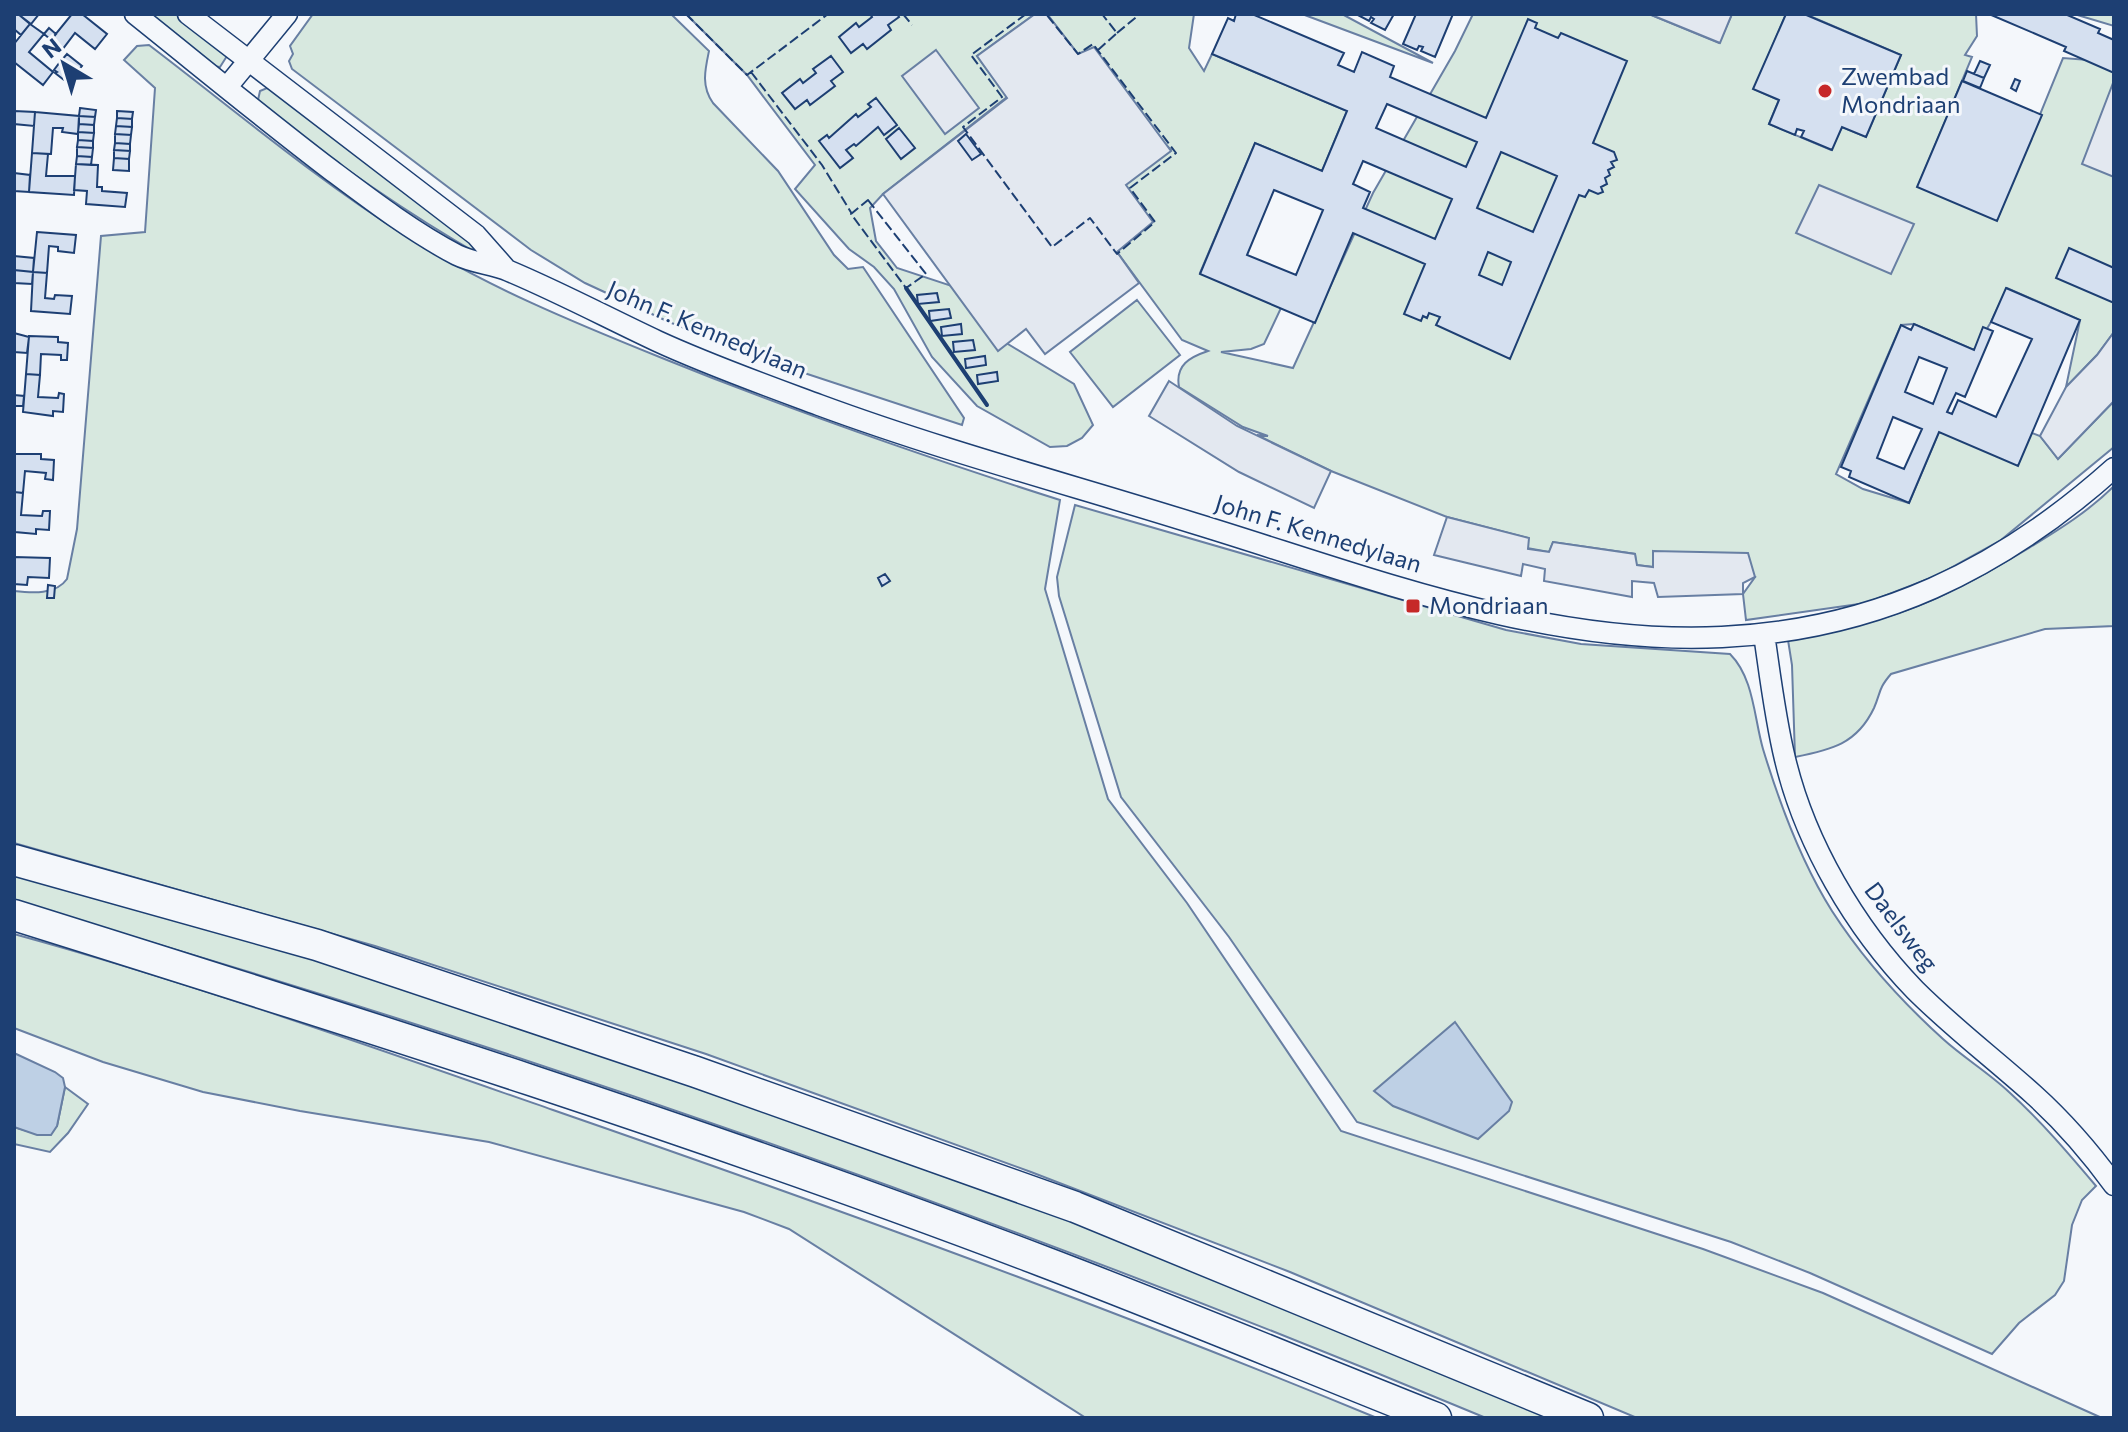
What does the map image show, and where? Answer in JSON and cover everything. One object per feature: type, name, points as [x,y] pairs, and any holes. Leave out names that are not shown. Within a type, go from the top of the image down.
[{"type":"highway","points":[[14,860],[317,945],[696,1072],[1075,1207],[1588,1418]]},
{"type":"highway","points":[[14,915],[671,1128],[1041,1260],[1436,1418]]},
{"type":"street","name":"John F. Kennedylaan","points":[[135,14],[373,202],[461,257],[506,269],[663,344],[823,407],[1422,593],[1581,629],[1657,637],[1764,634],[1878,609],[1945,583],[1999,556],[2040,529],[2114,468]]},
{"type":"street","name":"John F. Kennedylaan","points":[[188,14],[476,235],[506,269]]},
{"type":"street","points":[[227,87],[287,14]]},
{"type":"street","name":"Daelsweg","points":[[1764,634],[1778,727],[1790,777],[1813,837],[1848,903],[1890,963],[1915,990],[2049,1108],[2114,1185]]},
{"type":"shaded area","points":[[147,14],[179,14],[227,56],[220,67],[212,66]]},
{"type":"shaded area","points":[[313,14],[671,14],[709,51],[705,84],[713,103],[778,171],[834,255],[848,269],[863,267],[964,418],[962,425],[777,364],[669,322],[585,283],[531,250],[292,69],[290,46]]},
{"type":"shaded area","points":[[686,14],[1035,14],[977,56],[1007,97],[883,194],[870,208],[876,241],[897,268],[952,286],[1003,341],[1074,384],[1093,425],[1082,438],[1067,446],[1050,447],[977,406],[932,357],[894,289],[874,267],[849,249],[795,189],[815,165],[747,75]]},
{"type":"shaded area","points":[[1035,14],[1047,14],[1078,54],[1094,47],[1171,151],[1126,185],[1153,222],[1117,252],[1139,283],[1045,354],[1026,329],[998,351],[883,194],[1007,98],[977,56]]},
{"type":"shaded area","points":[[1047,14],[1194,14],[1189,48],[1204,71],[1212,54],[1347,111],[1322,171],[1255,143],[1200,273],[1281,308],[1264,344],[1251,349],[1221,352],[1293,368],[1373,193],[1473,14],[1649,14],[1719,43],[1732,14],[1786,14],[1754,89],[1779,100],[1769,124],[1831,150],[1842,127],[1866,137],[1901,55],[1805,14],[1976,14],[1977,36],[1965,55],[1972,57],[1918,186],[1997,220],[2063,58],[2114,62],[2114,332],[2066,387],[2080,320],[2007,288],[1974,350],[1914,324],[1901,325],[1836,474],[1863,489],[1909,503],[1939,432],[2032,433],[2040,436],[2058,459],[2114,401],[2114,447],[2001,540],[1936,576],[1866,603],[1746,620],[1743,594],[1755,577],[1653,551],[1653,567],[1636,565],[1635,554],[1553,542],[1549,552],[1527,548],[1528,538],[1447,517],[1331,471],[1257,435],[1268,436],[1243,427],[1179,387],[1179,373],[1185,363],[1208,351],[1182,340],[1117,252],[1125,185],[1171,150],[1078,54]]},
{"type":"shaded area","points":[[1302,14],[1342,14],[1433,63]]},
{"type":"shaded area","points":[[1649,14],[1732,14],[1720,43]]},
{"type":"shaded area","points":[[2074,14],[2114,14],[2114,26]]},
{"type":"shaded area","points":[[149,45],[373,214],[436,254],[531,303],[760,396],[1060,500],[1045,589],[1108,799],[1187,903],[1341,1131],[1703,1249],[1823,1293],[2102,1418],[1637,1418],[1290,1272],[1031,1172],[706,1054],[375,946],[14,843],[14,591],[50,590],[67,579],[77,529],[101,236],[145,232],[155,88],[124,60],[137,46]]},
{"type":"shaded area","points":[[936,50],[979,108],[945,134],[902,76]]},
{"type":"shaded area","points":[[2114,84],[2114,177],[2082,164]]},
{"type":"shaded area","points":[[267,88],[277,91],[473,244],[485,258],[398,205],[262,105],[258,100],[260,91]]},
{"type":"shaded area","points":[[1819,185],[1914,224],[1891,274],[1796,233]]},
{"type":"shaded area","points":[[1137,300],[1180,355],[1113,407],[1070,352]]},
{"type":"shaded area","points":[[2114,332],[2114,401],[2058,459],[2040,436],[2066,387]]},
{"type":"shaded area","points":[[1169,381],[1237,426],[1331,471],[1314,508],[1239,472],[1149,416]]},
{"type":"shaded area","points":[[2114,486],[2114,626],[2045,629],[1891,674],[1860,730],[1831,748],[1795,757],[1792,665],[1788,640],[1855,626],[1948,593],[2052,534]]},
{"type":"shaded area","points":[[1075,505],[1506,630],[1581,644],[1730,654],[1749,686],[1763,749],[1792,833],[1821,892],[1844,929],[1912,1010],[2021,1103],[2096,1186],[2082,1200],[2072,1225],[2064,1281],[2055,1295],[2019,1323],[1992,1354],[1810,1273],[1731,1242],[1357,1122],[1229,937],[1121,797],[1059,596],[1057,577]]},
{"type":"shaded area","points":[[1447,517],[1529,538],[1528,549],[1549,552],[1553,542],[1635,554],[1637,565],[1653,567],[1653,551],[1748,553],[1755,577],[1743,583],[1743,594],[1658,597],[1654,583],[1632,581],[1632,597],[1544,581],[1545,569],[1523,564],[1521,576],[1434,555]]},
{"type":"shaded area","points":[[14,869],[420,991],[908,1158],[1132,1243],[1555,1418],[1486,1418],[1124,1273],[758,1139],[387,1015],[14,902]]},
{"type":"shaded area","points":[[14,934],[285,1018],[760,1183],[1070,1297],[1377,1418],[1086,1418],[789,1229],[744,1212],[489,1142],[203,1092],[103,1062],[14,1028]]},
{"type":"shaded area","points":[[65,1087],[88,1104],[68,1133],[50,1152],[14,1144],[14,1127],[37,1134],[57,1126]]},
{"type":"water","points":[[1455,1022],[1512,1102],[1509,1111],[1478,1139],[1393,1106],[1374,1091]]},
{"type":"water","points":[[14,1053],[63,1078],[65,1087],[57,1126],[51,1135],[37,1135],[14,1127]]},
{"type":"building","points":[[14,14],[30,24],[21,35],[14,29]]},
{"type":"building","points":[[18,14],[39,14],[31,24]]},
{"type":"building","points":[[72,14],[82,14],[107,34],[95,49],[75,33],[62,50],[50,41]]},
{"type":"building","points":[[870,14],[897,14],[899,17],[888,25],[891,30],[867,49],[863,44],[851,53],[839,37],[856,23],[859,27],[872,17]]},
{"type":"building","points":[[1236,14],[1252,14],[1344,53],[1338,65],[1354,72],[1362,52],[1394,66],[1390,77],[1486,118],[1528,19],[1537,23],[1535,28],[1558,38],[1561,33],[1627,61],[1593,143],[1614,152],[1617,160],[1611,162],[1614,167],[1608,170],[1610,175],[1605,178],[1607,184],[1601,187],[1603,192],[1598,194],[1589,190],[1585,197],[1579,195],[1510,359],[1436,325],[1440,317],[1429,313],[1421,321],[1404,314],[1425,264],[1353,233],[1315,323],[1200,274],[1255,143],[1322,171],[1347,111],[1212,54],[1228,18],[1234,21]],"holes":[[[1387,104],[1477,142],[1466,167],[1376,128]],[[1501,152],[1557,176],[1533,232],[1477,208]],[[1363,161],[1452,199],[1435,239],[1363,208],[1370,192],[1353,184]],[[1274,190],[1323,210],[1296,275],[1247,255]],[[1488,252],[1511,262],[1502,285],[1479,275]]]},
{"type":"building","points":[[1356,14],[1394,14],[1385,30],[1371,23],[1374,19],[1371,17],[1369,21]]},
{"type":"building","points":[[1416,14],[1453,14],[1435,57],[1421,51],[1423,47],[1419,46],[1417,50],[1403,44]]},
{"type":"building","points":[[1786,14],[1804,14],[1901,55],[1866,137],[1842,127],[1832,150],[1801,137],[1804,131],[1797,129],[1795,135],[1769,124],[1779,100],[1753,89]]},
{"type":"building","points":[[1989,14],[2065,14],[2100,29],[2098,33],[2114,40],[2114,73],[2064,51],[2066,47]]},
{"type":"building","points":[[30,24],[44,34],[29,52],[53,72],[43,85],[14,62],[14,44]]},
{"type":"building","points":[[49,28],[56,34],[51,40],[44,34]]},
{"type":"building","points":[[67,54],[82,66],[75,74],[60,62]]},
{"type":"building","points":[[831,56],[843,72],[831,81],[835,86],[810,105],[807,100],[795,109],[782,93],[800,79],[803,83],[816,73],[813,69]]},
{"type":"building","points":[[1980,61],[1990,65],[1984,78],[1974,74]]},
{"type":"building","points":[[60,62],[75,74],[68,83],[55,73]]},
{"type":"building","points":[[1967,71],[1984,78],[1980,88],[1963,81]]},
{"type":"building","points":[[2015,79],[2020,81],[2016,91],[2011,88]]},
{"type":"building","points":[[1962,81],[2042,115],[1997,221],[1917,187]]},
{"type":"building","points":[[876,98],[897,125],[884,135],[878,127],[856,146],[854,144],[846,150],[853,158],[840,168],[819,141],[827,135],[829,138],[856,114],[858,117],[871,107],[868,104]]},
{"type":"building","points":[[80,108],[96,110],[95,117],[79,116]]},
{"type":"building","points":[[14,111],[35,112],[34,126],[14,124]]},
{"type":"building","points":[[117,111],[133,112],[132,119],[117,118]]},
{"type":"building","points":[[35,112],[79,116],[78,134],[53,128],[51,154],[32,153]]},
{"type":"building","points":[[79,116],[95,117],[94,125],[79,124]]},
{"type":"building","points":[[117,118],[132,119],[132,127],[116,126]]},
{"type":"building","points":[[79,124],[94,125],[94,133],[78,132]]},
{"type":"building","points":[[116,126],[132,127],[131,135],[115,134]]},
{"type":"building","points":[[899,128],[915,148],[901,159],[886,139]]},
{"type":"building","points":[[78,132],[94,133],[93,141],[78,140]]},
{"type":"building","points":[[115,134],[131,135],[130,144],[115,143]]},
{"type":"building","points":[[966,134],[981,154],[972,160],[958,141]]},
{"type":"building","points":[[78,140],[93,141],[93,148],[77,147]]},
{"type":"building","points":[[115,143],[130,144],[130,151],[114,150]]},
{"type":"building","points":[[77,147],[93,148],[92,157],[77,156]]},
{"type":"building","points":[[114,150],[130,151],[129,159],[114,158]]},
{"type":"building","points":[[32,153],[48,154],[46,176],[75,176],[74,195],[29,192]]},
{"type":"building","points":[[77,156],[92,157],[91,165],[76,164]]},
{"type":"building","points":[[114,158],[129,159],[129,171],[113,170]]},
{"type":"building","points":[[76,164],[98,165],[97,187],[102,187],[102,191],[127,193],[125,207],[86,204],[87,191],[74,190]]},
{"type":"building","points":[[14,173],[30,175],[29,192],[14,191]]},
{"type":"building","points":[[37,232],[76,235],[74,253],[49,246],[47,273],[33,272]]},
{"type":"building","points":[[2069,248],[2114,268],[2114,303],[2056,278]]},
{"type":"building","points":[[14,256],[34,258],[33,272],[14,270]]},
{"type":"building","points":[[14,270],[33,272],[32,284],[14,283]]},
{"type":"building","points":[[33,272],[47,273],[45,298],[72,296],[70,314],[31,311]]},
{"type":"building","points":[[2006,288],[2080,320],[2018,466],[1939,432],[1909,503],[1849,477],[1851,471],[1841,467],[1901,325],[1911,330],[1914,324],[1974,350],[1983,327],[1993,331],[1965,397],[1956,393],[1947,412],[1952,414],[1958,400],[1996,417],[2032,339],[1991,322]],"holes":[[[1919,357],[1947,368],[1933,404],[1905,392]],[[1893,417],[1922,429],[1904,469],[1877,458]]]},
{"type":"building","points":[[937,293],[939,302],[918,304],[917,295]]},
{"type":"building","points":[[949,309],[951,318],[930,321],[929,311]]},
{"type":"building","points":[[961,324],[962,334],[942,336],[941,327]]},
{"type":"building","points":[[14,333],[29,337],[27,353],[14,352]]},
{"type":"building","points":[[29,336],[58,337],[58,342],[68,343],[67,360],[61,360],[61,355],[41,354],[40,375],[26,374]]},
{"type":"building","points":[[973,340],[975,350],[954,352],[953,342]]},
{"type":"building","points":[[985,356],[986,365],[966,368],[965,359]]},
{"type":"building","points":[[997,372],[998,381],[978,384],[977,375]]},
{"type":"building","points":[[26,374],[40,375],[38,397],[58,398],[59,393],[64,394],[63,412],[53,411],[53,416],[23,412]]},
{"type":"building","points":[[14,395],[24,396],[23,406],[14,406]]},
{"type":"building","points":[[14,454],[41,454],[41,459],[54,460],[53,480],[45,479],[46,473],[25,471],[23,493],[14,492]]},
{"type":"building","points":[[14,492],[23,493],[21,515],[42,516],[43,511],[50,511],[49,530],[36,529],[36,534],[15,532]]},
{"type":"building","points":[[14,557],[50,558],[49,578],[28,577],[27,585],[14,584]]},
{"type":"building","points":[[885,574],[890,581],[882,586],[878,578]]},
{"type":"building","points":[[48,585],[55,586],[54,598],[47,598]]},
{"type":"fence","points":[[686,14],[747,75],[828,14]]},
{"type":"fence","points":[[903,14],[912,25]]},
{"type":"fence","points":[[1026,14],[971,55],[1002,97],[963,127],[1052,247],[1090,218],[1117,254],[1155,222],[1130,188],[1176,153],[1093,44],[1078,54],[1046,14]]},
{"type":"fence","points":[[1098,50],[1117,33],[1102,14]]},
{"type":"fence","points":[[1117,33],[1140,14]]},
{"type":"fence","points":[[751,72],[822,165],[852,214]]},
{"type":"fence","points":[[868,200],[926,274],[906,288],[851,214],[868,200]]},
{"type":"wall","points":[[906,288],[987,405]]},
{"type":"place","name":"Zwembad Mondriaan","points":[[1825,91]]},
{"type":"place","name":"Mondriaan","points":[[1413,606]]}]
